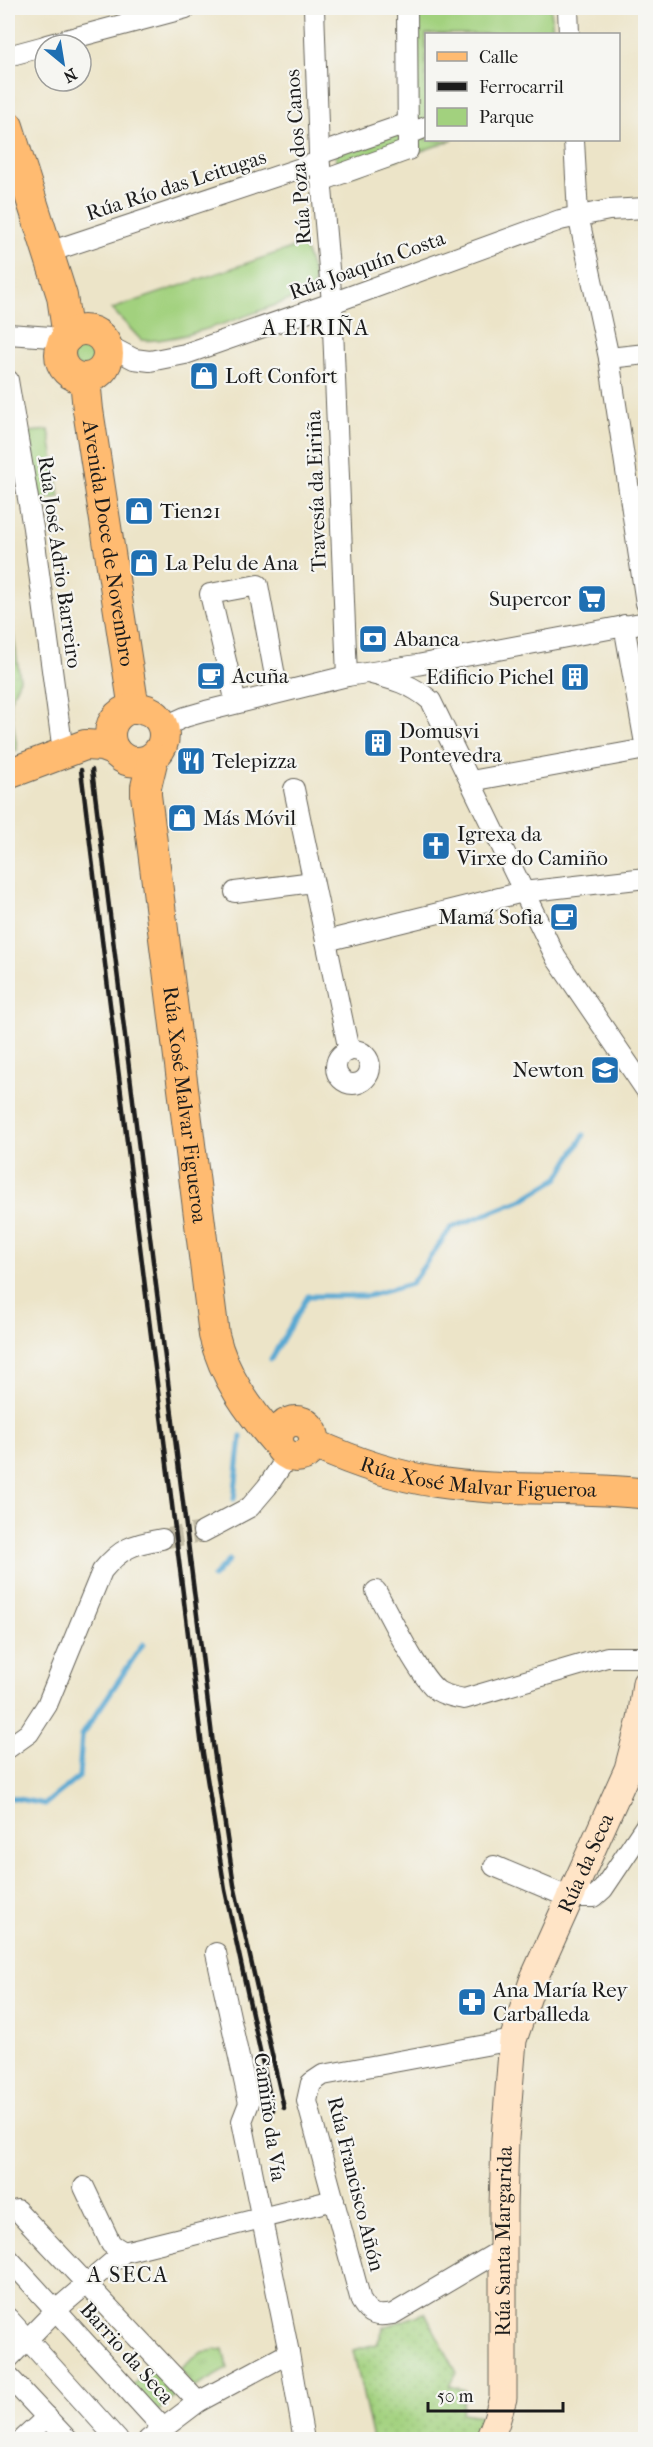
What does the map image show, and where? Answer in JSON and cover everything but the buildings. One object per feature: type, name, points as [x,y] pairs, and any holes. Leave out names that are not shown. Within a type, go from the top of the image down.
[{"type":"main road","points":[[8,126],[46,253],[62,296],[84,338],[109,352],[105,367],[99,373],[85,379],[70,374],[61,361],[60,353],[84,338]]},
{"type":"main road","name":"Avenida Doce de Novembro","points":[[85,379],[89,419],[134,709]]},
{"type":"main road","points":[[8,774],[63,752],[94,745],[132,756],[163,744],[163,727],[152,713],[134,709],[126,711],[114,721],[110,736],[132,756]]},
{"type":"main road","name":"Rúa Xosé Malvar Figueroa","points":[[132,756],[146,788],[214,1335],[219,1356],[229,1377],[254,1412],[271,1419],[292,1441],[376,1467],[436,1482],[474,1486],[645,1494]]},
{"type":"street","points":[[91,33],[186,8]]},
{"type":"street","name":"Rúa Poza dos Canos","points":[[314,8],[320,166],[332,303]]},
{"type":"street","points":[[407,8],[415,128]]},
{"type":"street","points":[[568,8],[569,33]]},
{"type":"street","points":[[8,56],[33,49]]},
{"type":"street","name":"Rúa Río das Leitugas","points":[[46,253],[320,166],[415,128]]},
{"type":"street","name":"Rúa Río das Leitugas","points":[[320,166],[408,150],[415,128]]},
{"type":"street","points":[[574,141],[578,214],[609,358],[645,603]]},
{"type":"street","name":"Rúa Joaquín Costa","points":[[84,338],[134,359],[150,361],[185,354],[578,214],[645,208]]},
{"type":"street","points":[[28,334],[48,326],[55,316],[62,296]]},
{"type":"street","name":"Travesía da Eiriña","points":[[332,303],[347,676]]},
{"type":"street","points":[[8,334],[84,338]]},
{"type":"street","points":[[609,358],[645,354]]},
{"type":"street","name":"Rúa José Adrio Barreiro","points":[[8,380],[33,528],[63,752]]},
{"type":"street","points":[[236,703],[210,594],[258,585],[278,692]]},
{"type":"street","points":[[163,727],[185,717],[347,676],[645,622]]},
{"type":"street","points":[[471,781],[645,749],[624,625]]},
{"type":"street","points":[[368,673],[405,683],[420,690],[431,700],[547,941],[568,979],[645,1090]]},
{"type":"street","points":[[294,789],[349,1051]]},
{"type":"street","points":[[326,941],[523,892],[645,878]]},
{"type":"street","points":[[235,892],[313,882]]},
{"type":"street","points":[[203,1532],[250,1507],[267,1487],[292,1441]]},
{"type":"street","points":[[8,1748],[28,1733],[47,1705],[102,1571],[116,1554],[141,1543],[162,1539]]},
{"type":"street","points":[[376,1592],[424,1675],[437,1690],[447,1696],[464,1699],[607,1657],[645,1657]]},
{"type":"street","name":"Rúa da Seca","points":[[513,2040],[534,1977],[568,1896],[628,1769],[641,1720],[645,1683]]},
{"type":"street","points":[[494,1866],[568,1896],[594,1897],[603,1889],[645,1825]]},
{"type":"street","name":"Camiño da Vía","points":[[216,1953],[249,2103],[242,2121],[261,2217]]},
{"type":"street","name":"Rúa Francisco Añón","points":[[503,2249],[393,2314],[378,2316],[368,2313],[361,2301],[307,2101],[311,2083],[323,2075],[513,2040]]},
{"type":"street","name":"Rúa Santa Margarida","points":[[489,2439],[503,2398],[505,2139],[513,2040]]},
{"type":"street","points":[[84,2187],[111,2244],[124,2252]]},
{"type":"street","name":"Barrio da Seca","points":[[8,2359],[56,2310],[124,2252],[334,2200]]},
{"type":"street","name":"Barrio da Seca","points":[[17,2210],[198,2402]]},
{"type":"street","points":[[261,2217],[304,2439]]},
{"type":"street","name":"Barrio da Seca","points":[[8,2258],[56,2310],[155,2434],[198,2402],[289,2353]]},
{"type":"street","points":[[8,2318],[118,2439]]},
{"type":"street","points":[[8,2376],[68,2439]]},
{"type":"street","points":[[22,2439],[47,2417]]},
{"type":"green space","points":[[404,8],[551,8],[553,33],[425,33],[425,141],[450,141],[338,180],[334,140],[394,122],[406,103]]},
{"type":"green space","points":[[300,245],[305,248],[315,280],[311,292],[225,323],[178,337],[141,340],[112,309]]},
{"type":"green space","points":[[85,340],[95,344],[99,354],[95,364],[85,368],[75,364],[71,354],[75,344]]},
{"type":"green space","points":[[49,430],[60,497],[40,499],[29,432]]},
{"type":"green space","points":[[8,600],[20,679],[10,701],[17,750],[8,753]]},
{"type":"green space","points":[[425,2313],[457,2373],[450,2386],[465,2390],[462,2413],[488,2417],[473,2439],[373,2439],[353,2350],[377,2344],[384,2327]]},
{"type":"green space","points":[[223,2349],[228,2369],[194,2388],[180,2369],[202,2352]]},
{"type":"green space","points":[[157,2364],[180,2391],[156,2413],[132,2386]]},
{"type":"waterway","points":[[271,1359],[308,1296],[368,1296],[411,1284],[451,1228],[522,1200],[558,1178],[584,1135]]},
{"type":"waterway","points":[[234,1499],[241,1437]]},
{"type":"waterway","points":[[213,1577],[229,1560]]},
{"type":"waterway","points":[[8,1797],[45,1804],[79,1777],[82,1735],[143,1644]]},
{"type":"tunnel","points":[[162,1539],[203,1532]]},
{"type":"railway","points":[[81,770],[202,1747],[225,1890],[273,2110]]},
{"type":"railway","points":[[92,770],[213,1744],[234,1885],[284,2108]]},
{"type":"place","name":"Loft Confort","points":[[204,376]]},
{"type":"place","name":"Tien21","points":[[139,511]]},
{"type":"place","name":"La Pelu de Ana","points":[[144,563]]},
{"type":"place","name":"Supercor","points":[[592,599]]},
{"type":"place","name":"Abanca","points":[[373,639]]},
{"type":"place","name":"Acuña","points":[[211,676]]},
{"type":"place","name":"Edificio Pichel","points":[[575,677]]},
{"type":"place","name":"Domusvi Pontevedra","points":[[378,743]]},
{"type":"place","name":"Telepizza","points":[[191,761]]},
{"type":"place","name":"Más Móvil","points":[[182,818]]},
{"type":"place","name":"Igrexa da Virxe do Camiño","points":[[436,846]]},
{"type":"place","name":"Mamá Sofìa","points":[[564,917]]},
{"type":"place","name":"Newton","points":[[605,1070]]},
{"type":"place","name":"Ana María Rey Carballeda","points":[[472,2002]]},
{"type":"district","name":"A EIRIÑA","points":[[316,327]]},
{"type":"district","name":"A SECA","points":[[128,2274]]}]
